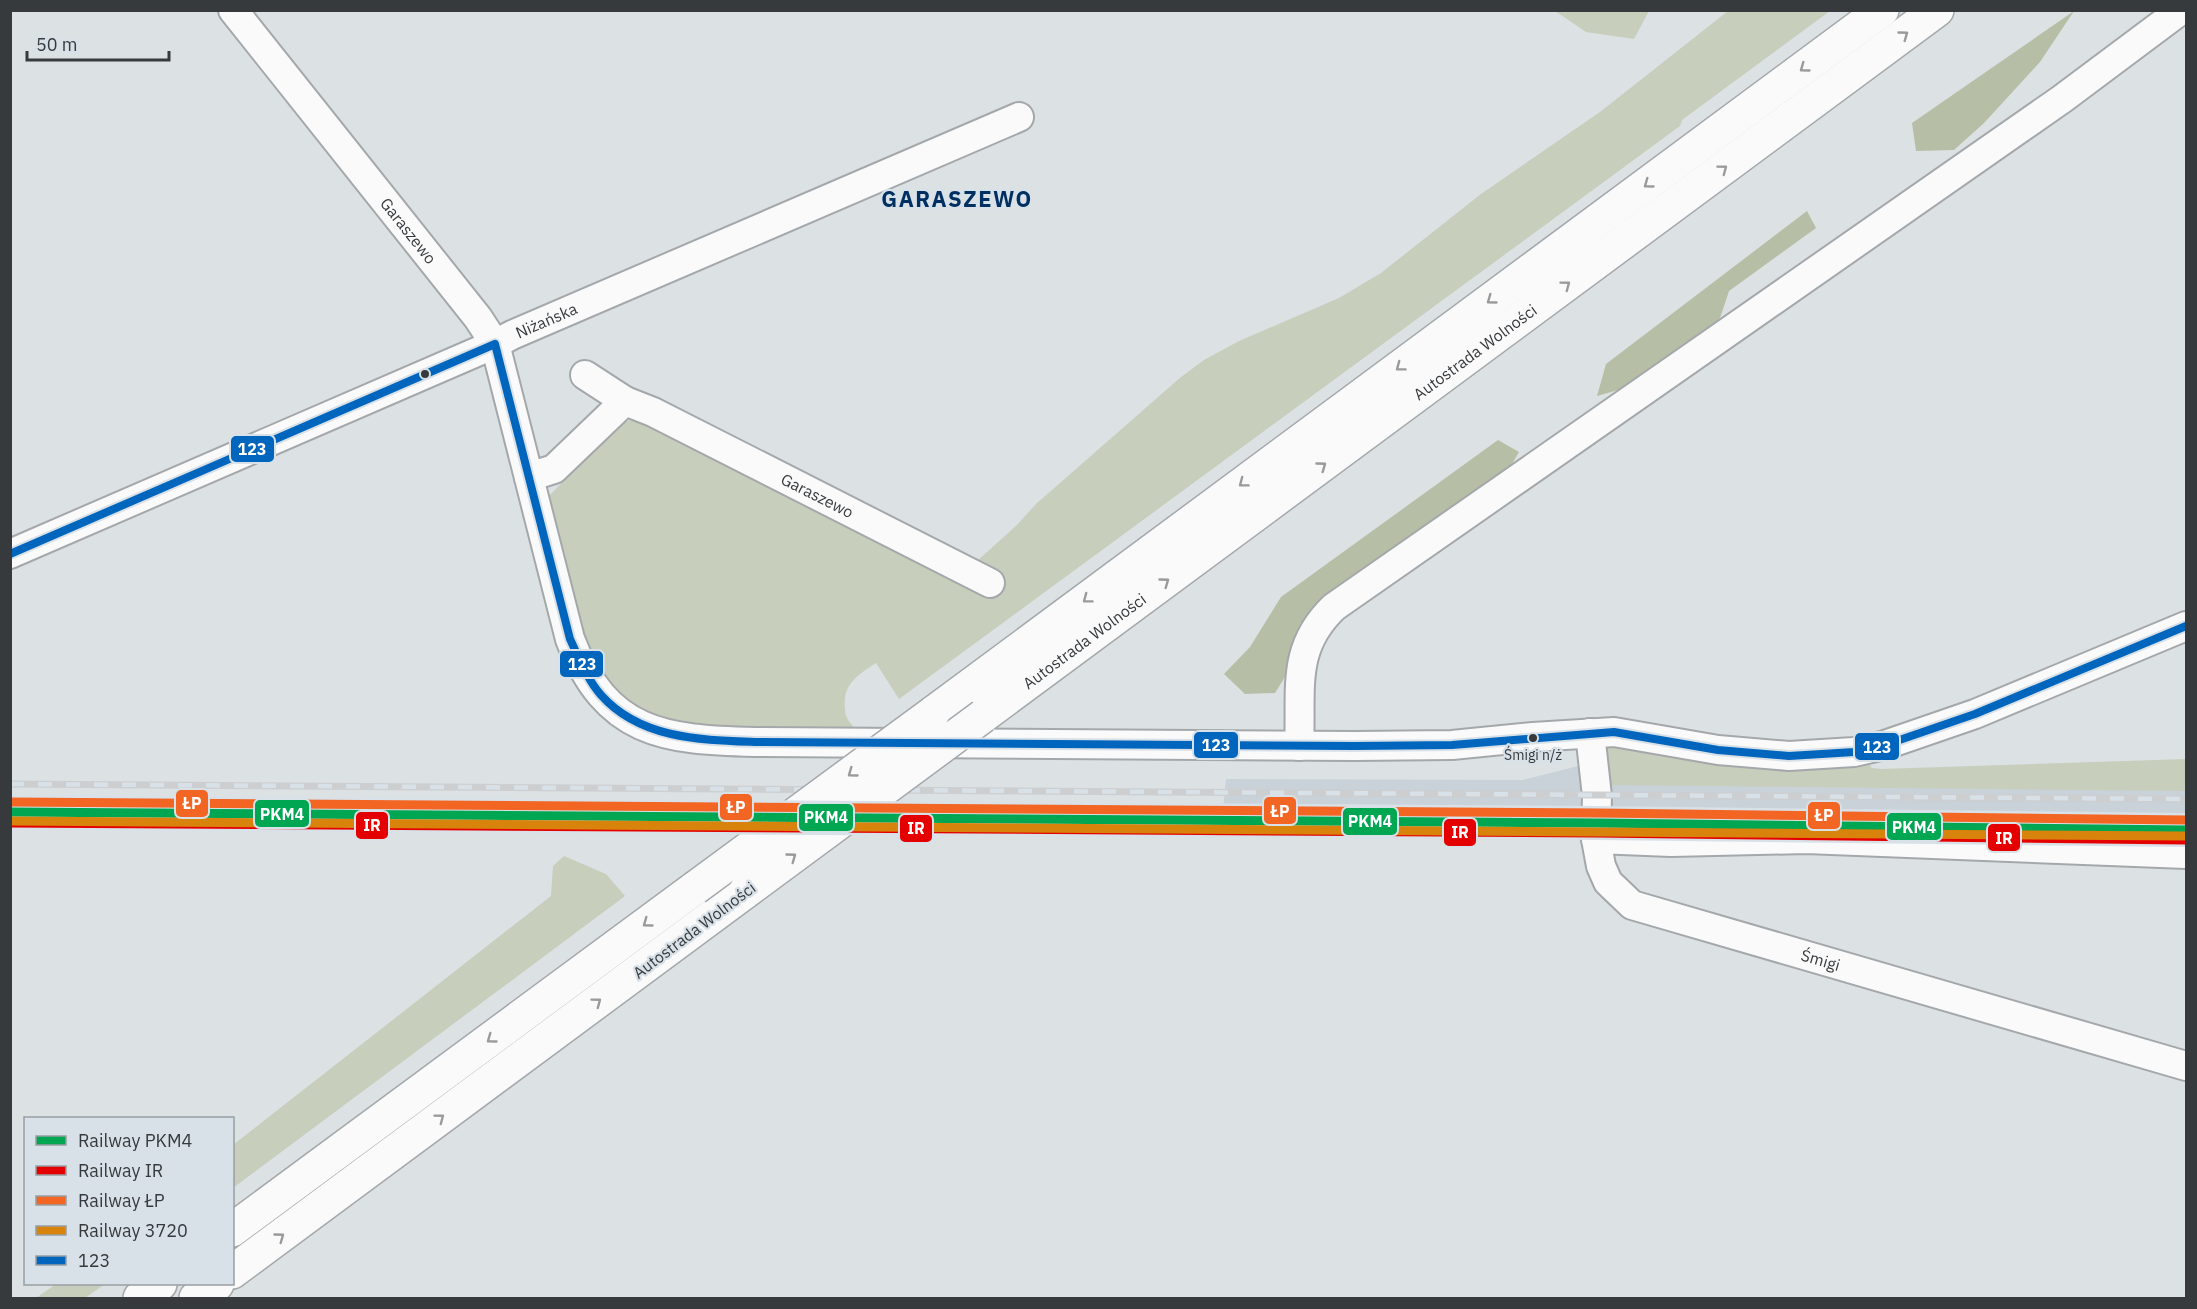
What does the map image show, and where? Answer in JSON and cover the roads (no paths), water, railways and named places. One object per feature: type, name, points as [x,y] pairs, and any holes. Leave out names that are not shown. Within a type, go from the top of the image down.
[{"type":"highway","name":"Autostrada Wolności","points":[[234,1229],[1882,10]]},
{"type":"highway","name":"Autostrada Wolności","points":[[234,1271],[1937,10]]},
{"type":"highway","points":[[140,1299],[159,1285]]},
{"type":"highway","points":[[196,1299],[215,1285]]},
{"type":"street","name":"Garaszewo","points":[[233,10],[478,318],[495,344],[576,656],[593,686],[611,705],[654,731],[694,740],[755,742],[1299,746],[1452,745],[1590,733],[1622,733],[1718,750],[1789,756],[1854,752],[1885,745],[1975,714],[2187,626]]},
{"type":"street","points":[[1299,746],[1300,676],[1306,645],[1321,619],[1334,607],[2061,99],[2181,10]]},
{"type":"street","name":"Niżańska","points":[[10,554],[1018,117]]},
{"type":"street","name":"Garaszewo","points":[[585,375],[625,401],[664,418],[990,583]]},
{"type":"street","points":[[529,477],[554,469],[625,401]]},
{"type":"street","name":"Śmigi","points":[[1590,733],[1597,796],[1596,839],[1601,866],[1608,882],[1632,905],[2187,1066]]},
{"type":"street","points":[[1596,839],[1671,842],[1806,839],[2187,854]]},
{"type":"railway","points":[[10,784],[2186,799]]},
{"type":"rail line","name":"ŁP","points":[[10,802],[1597,813],[2186,820]]},
{"type":"rail line","name":"PKM4","points":[[10,812],[1597,823],[2186,830]]},
{"type":"rail line","name":"3720","points":[[10,821],[2186,836]]},
{"type":"rail line","name":"IR","points":[[10,823],[1597,833],[2186,840]]},
{"type":"place","name":"Śmigi n/ż","points":[[1533,738]]},
{"type":"district","name":"GARASZEWO","points":[[957,198]]}]
